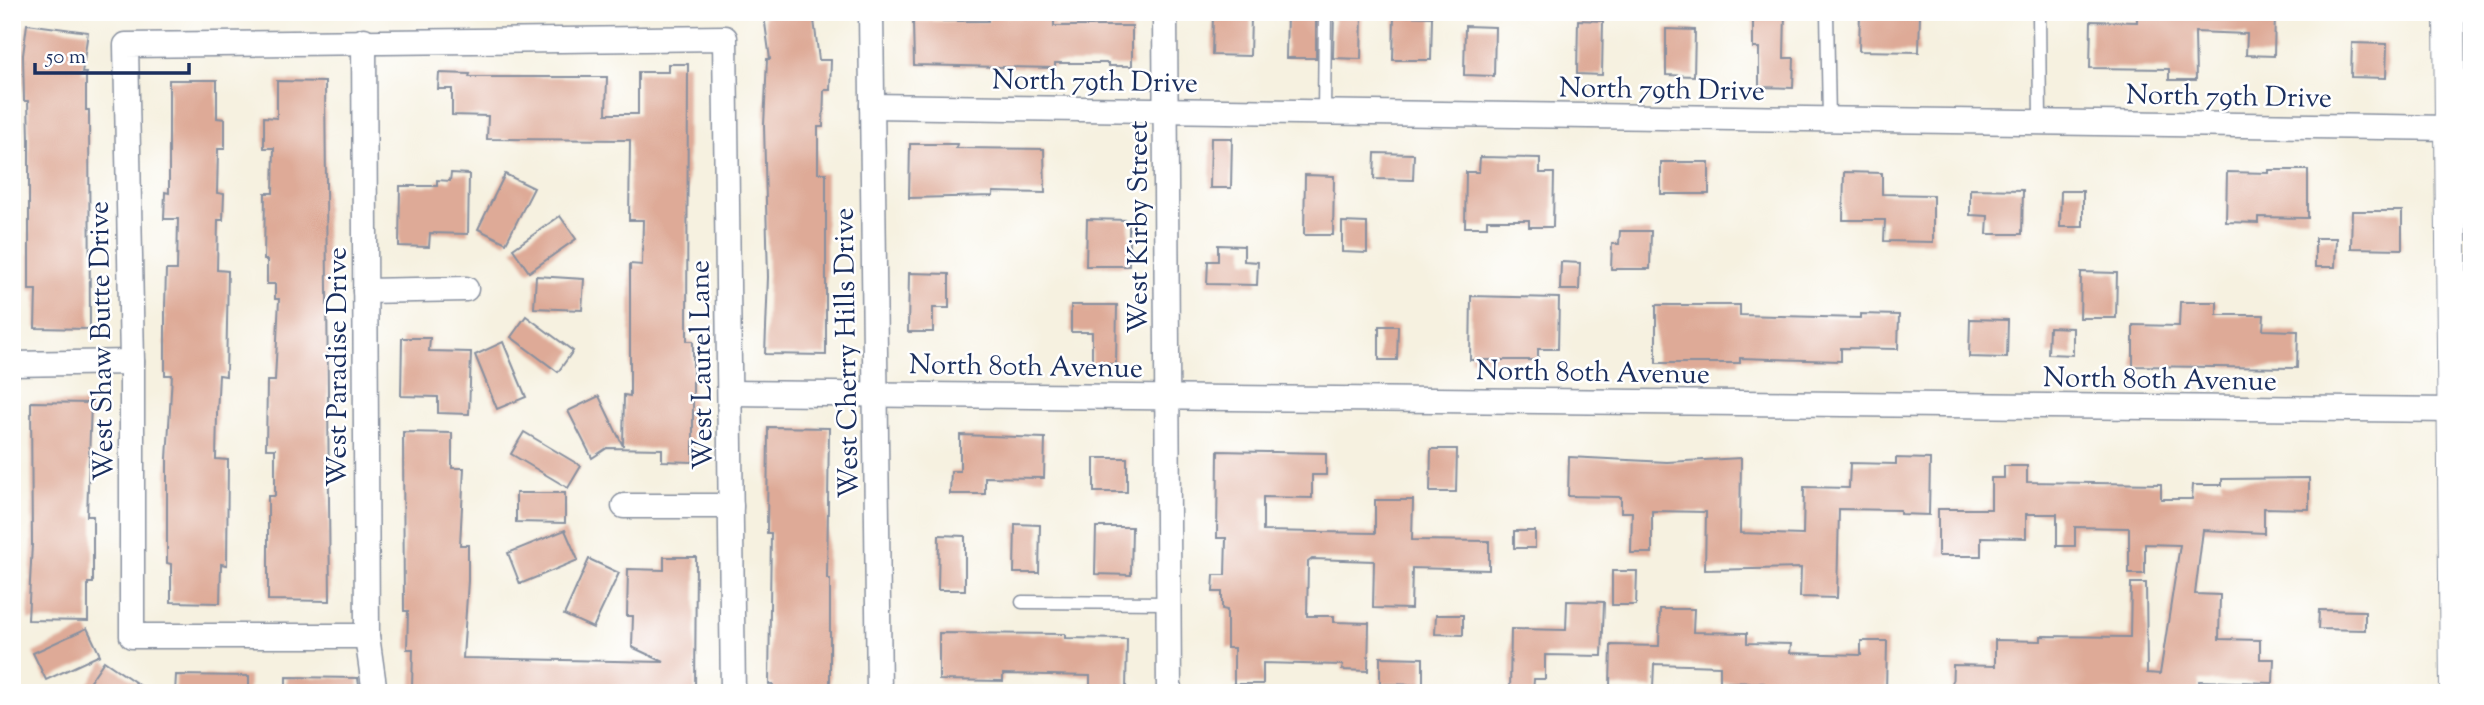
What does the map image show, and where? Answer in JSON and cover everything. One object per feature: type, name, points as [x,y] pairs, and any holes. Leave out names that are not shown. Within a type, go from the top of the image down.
[{"type":"street","name":"West Cherry Hills Drive","points":[[871,12],[879,693]]},
{"type":"street","name":"West Kirby Street","points":[[1165,12],[1169,693]]},
{"type":"street","points":[[2449,12],[2455,693]]},
{"type":"street","name":"West Laurel Lane","points":[[364,40],[725,37],[733,693]]},
{"type":"street","name":"West Shaw Butte Drive","points":[[364,40],[126,45],[132,362],[132,636],[367,636]]},
{"type":"street","name":"West Paradise Drive","points":[[364,40],[367,636],[375,693]]},
{"type":"street","name":"North 79th Drive","points":[[872,106],[2451,128]]},
{"type":"street","points":[[365,291],[466,289]]},
{"type":"street","points":[[12,364],[132,362]]},
{"type":"street","name":"North 80th Avenue","points":[[731,393],[2454,410]]},
{"type":"street","points":[[625,506],[731,506]]},
{"type":"lane","points":[[1324,114],[1325,12]]},
{"type":"lane","points":[[1827,12],[1829,120]]},
{"type":"lane","points":[[2039,12],[2040,123]]},
{"type":"lane","points":[[1022,602],[1168,603]]},
{"type":"building","points":[[813,12],[819,60],[831,60],[830,90],[824,90],[823,127],[818,127],[818,173],[826,173],[826,355],[765,354],[768,277],[764,126],[767,59],[770,59],[764,16]]},
{"type":"building","points":[[1287,12],[1316,12],[1316,58],[1286,58]]},
{"type":"building","points":[[1334,12],[1362,12],[1361,59],[1333,58]]},
{"type":"building","points":[[1753,12],[1785,12],[1784,58],[1794,58],[1793,88],[1759,87],[1759,48],[1753,48]]},
{"type":"building","points":[[1860,12],[1920,14],[1919,52],[1859,51]]},
{"type":"building","points":[[2137,12],[2275,12],[2274,56],[2246,55],[2247,34],[2195,32],[2196,80],[2169,80],[2169,69],[2090,68],[2091,21],[2137,22]]},
{"type":"building","points":[[988,16],[1054,19],[1054,26],[1132,26],[1132,66],[1108,66],[1108,63],[1055,63],[1055,68],[914,65],[913,21],[988,21]]},
{"type":"building","points":[[1213,16],[1251,17],[1250,56],[1212,55]]},
{"type":"building","points":[[1394,16],[1432,17],[1431,60],[1393,60]]},
{"type":"building","points":[[1578,20],[1603,21],[1602,75],[1577,74]]},
{"type":"building","points":[[27,24],[88,32],[82,73],[86,73],[86,110],[89,110],[90,329],[35,328],[36,290],[29,290],[28,101],[24,101],[23,55]]},
{"type":"building","points":[[1465,26],[1495,27],[1494,76],[1464,75]]},
{"type":"building","points":[[1666,29],[1695,30],[1694,76],[1666,75]]},
{"type":"building","points":[[2352,43],[2387,44],[2386,78],[2351,77]]},
{"type":"building","points":[[668,64],[688,64],[687,341],[693,341],[693,462],[662,461],[662,449],[607,448],[592,458],[568,411],[599,396],[623,446],[624,395],[630,396],[630,264],[642,265],[643,220],[629,220],[630,140],[487,139],[488,116],[452,115],[452,89],[438,89],[439,73],[470,74],[469,77],[607,77],[606,114],[638,114],[638,72],[668,72]]},
{"type":"building","points":[[169,80],[217,80],[217,118],[225,119],[225,149],[218,149],[217,193],[224,194],[223,220],[218,220],[217,270],[228,271],[226,376],[219,375],[217,414],[216,459],[228,460],[227,565],[221,564],[220,603],[171,602],[171,564],[167,563],[167,459],[172,375],[165,375],[166,270],[177,270],[178,219],[164,219],[165,192],[169,193]]},
{"type":"building","points":[[277,81],[325,82],[330,601],[268,600],[268,496],[275,496],[275,449],[266,449],[267,381],[275,381],[279,299],[275,299],[275,284],[267,284],[267,260],[264,260],[265,193],[273,193],[274,148],[264,148],[264,117],[277,118]]},
{"type":"building","points":[[1211,138],[1232,138],[1231,188],[1210,188]]},
{"type":"building","points":[[910,144],[957,144],[956,148],[1044,149],[1045,193],[993,192],[993,196],[909,198]]},
{"type":"building","points":[[1375,153],[1414,154],[1413,180],[1374,179]]},
{"type":"building","points":[[1480,157],[1540,158],[1540,173],[1554,173],[1553,227],[1529,227],[1529,220],[1487,220],[1487,227],[1465,227],[1466,172],[1479,172]]},
{"type":"building","points":[[1661,162],[1709,162],[1709,194],[1661,194]]},
{"type":"building","points":[[2269,170],[2308,170],[2308,218],[2258,217],[2258,223],[2226,222],[2227,172],[2269,173]]},
{"type":"building","points":[[1844,172],[1882,173],[1882,194],[1933,195],[1933,242],[1884,241],[1885,220],[1843,220]]},
{"type":"building","points":[[451,173],[469,174],[468,234],[430,233],[429,247],[399,246],[400,186],[437,186],[437,180],[450,181]]},
{"type":"building","points":[[505,174],[534,188],[506,243],[478,229]]},
{"type":"building","points":[[1305,175],[1334,176],[1333,235],[1304,235]]},
{"type":"building","points":[[1970,189],[2023,190],[2022,234],[1987,234],[1988,216],[1970,215]]},
{"type":"building","points":[[2061,191],[2083,191],[2083,227],[2060,227]]},
{"type":"building","points":[[2352,211],[2402,211],[2402,249],[2351,248]]},
{"type":"building","points":[[560,216],[576,239],[529,272],[513,249]]},
{"type":"building","points":[[1087,219],[1129,220],[1129,266],[1086,266]]},
{"type":"building","points":[[1342,222],[1367,223],[1367,253],[1342,252]]},
{"type":"building","points":[[1620,231],[1651,231],[1650,269],[1611,269],[1612,244],[1619,244]]},
{"type":"building","points":[[2315,238],[2336,238],[2335,267],[2315,267]]},
{"type":"building","points":[[1218,245],[1244,246],[1244,261],[1258,262],[1257,285],[1207,284],[1208,261],[1218,261]]},
{"type":"building","points":[[1561,262],[1580,263],[1579,290],[1560,290]]},
{"type":"building","points":[[2081,272],[2117,273],[2116,318],[2080,318]]},
{"type":"building","points":[[909,273],[949,274],[949,308],[933,308],[933,332],[908,332]]},
{"type":"building","points":[[536,276],[584,279],[582,310],[534,308]]},
{"type":"building","points":[[1471,296],[1559,298],[1558,349],[1538,349],[1538,360],[1470,360]]},
{"type":"building","points":[[2180,302],[2217,302],[2217,315],[2264,315],[2263,330],[2298,331],[2297,368],[2133,366],[2133,325],[2179,326]]},
{"type":"building","points":[[1071,305],[1117,305],[1116,364],[1092,364],[1092,332],[1071,332]]},
{"type":"building","points":[[1656,305],[1740,305],[1740,315],[1861,318],[1861,314],[1899,315],[1898,349],[1841,348],[1841,361],[1740,358],[1740,363],[1656,363]]},
{"type":"building","points":[[526,316],[573,351],[558,372],[511,337]]},
{"type":"building","points":[[1970,319],[2008,320],[2007,358],[1969,357]]},
{"type":"building","points":[[1379,326],[1398,326],[1397,360],[1379,360]]},
{"type":"building","points":[[2049,327],[2073,328],[2073,355],[2048,354]]},
{"type":"building","points":[[402,338],[430,338],[429,351],[471,352],[469,414],[438,413],[438,397],[401,396]]},
{"type":"building","points":[[503,342],[526,397],[497,409],[475,355]]},
{"type":"building","points":[[31,402],[91,403],[87,516],[93,516],[93,583],[88,583],[88,621],[28,620],[32,544]]},
{"type":"building","points":[[768,427],[829,428],[827,579],[830,579],[830,693],[772,693],[773,684],[769,684],[771,533],[767,533]]},
{"type":"building","points":[[403,432],[452,433],[452,468],[464,468],[460,545],[468,545],[468,580],[463,658],[664,662],[632,647],[633,616],[627,616],[628,569],[664,570],[664,557],[696,557],[695,693],[417,693],[417,687],[412,687],[413,649],[407,649],[408,611],[404,611]]},
{"type":"building","points":[[524,432],[581,466],[568,488],[511,454]]},
{"type":"building","points":[[960,435],[1045,438],[1044,478],[985,477],[985,494],[950,494],[951,471],[960,471]]},
{"type":"building","points":[[1431,449],[1457,449],[1456,492],[1430,492]]},
{"type":"building","points":[[1218,451],[1326,453],[1326,475],[1312,475],[1312,498],[1263,497],[1263,531],[1375,533],[1375,500],[1413,500],[1412,540],[1489,541],[1489,570],[1412,568],[1411,609],[1373,608],[1374,561],[1312,559],[1308,562],[1307,616],[1334,616],[1334,622],[1369,623],[1368,671],[1342,670],[1343,665],[1263,663],[1263,684],[1234,684],[1234,648],[1227,648],[1227,610],[1222,609],[1222,592],[1213,592],[1214,575],[1225,575],[1226,538],[1217,538]]},
{"type":"building","points":[[1569,457],[1667,462],[1741,458],[1740,533],[1803,535],[1804,487],[1849,488],[1850,463],[1896,464],[1896,458],[1930,459],[1929,515],[1900,514],[1900,510],[1839,509],[1837,598],[1800,597],[1801,568],[1705,570],[1706,512],[1652,511],[1652,553],[1631,553],[1632,512],[1621,512],[1621,497],[1568,496]]},
{"type":"building","points":[[1094,458],[1127,458],[1127,492],[1094,492]]},
{"type":"building","points":[[2004,466],[2027,466],[2027,482],[2161,484],[2161,499],[2192,499],[2193,485],[2222,485],[2222,479],[2309,478],[2309,509],[2264,508],[2264,533],[2203,530],[2195,594],[2220,595],[2219,639],[2260,640],[2260,659],[2274,659],[2273,683],[2199,681],[2199,692],[2028,689],[2028,693],[1952,693],[1953,665],[1995,666],[1995,640],[2041,641],[2041,636],[2130,637],[2131,583],[2146,583],[2147,673],[2160,674],[2180,545],[2145,544],[2145,574],[2129,574],[2129,528],[2075,527],[2075,546],[2057,546],[2057,514],[2026,514],[2026,538],[1981,537],[1981,556],[1938,556],[1938,509],[1991,509],[1991,478],[2004,478]]},
{"type":"building","points":[[516,493],[565,493],[565,523],[516,522]]},
{"type":"building","points":[[1015,524],[1040,525],[1039,573],[1014,573]]},
{"type":"building","points":[[1096,527],[1132,527],[1131,575],[1095,574]]},
{"type":"building","points":[[565,530],[578,560],[520,584],[508,553]]},
{"type":"building","points":[[1514,531],[1535,531],[1535,548],[1514,548]]},
{"type":"building","points":[[939,535],[965,536],[965,590],[938,590]]},
{"type":"building","points":[[589,559],[619,573],[593,628],[564,615]]},
{"type":"building","points":[[1612,571],[1637,571],[1636,605],[1612,605]]},
{"type":"building","points":[[1567,601],[1604,602],[1602,656],[1545,655],[1545,679],[1534,679],[1533,693],[1510,693],[1511,629],[1566,630]]},
{"type":"building","points":[[1660,609],[1694,609],[1693,632],[1747,633],[1747,643],[1791,644],[1790,653],[1861,655],[1861,641],[1887,641],[1886,692],[1805,693],[1805,690],[1764,689],[1764,683],[1720,682],[1720,666],[1654,664],[1653,688],[1610,687],[1611,645],[1659,646]]},
{"type":"building","points":[[2319,610],[2365,611],[2365,630],[2318,629]]},
{"type":"building","points":[[1436,615],[1463,615],[1463,635],[1435,634]]},
{"type":"building","points":[[87,628],[100,655],[46,680],[33,653]]},
{"type":"building","points":[[939,633],[1065,634],[1065,638],[1127,639],[1126,689],[1090,688],[1090,676],[1003,674],[1003,681],[939,680]]},
{"type":"building","points":[[1380,657],[1423,658],[1423,685],[1380,684]]},
{"type":"building","points":[[104,661],[151,693],[82,693]]},
{"type":"building","points":[[176,675],[249,676],[249,693],[175,693]]},
{"type":"building","points":[[286,677],[358,678],[360,693],[286,693]]}]
